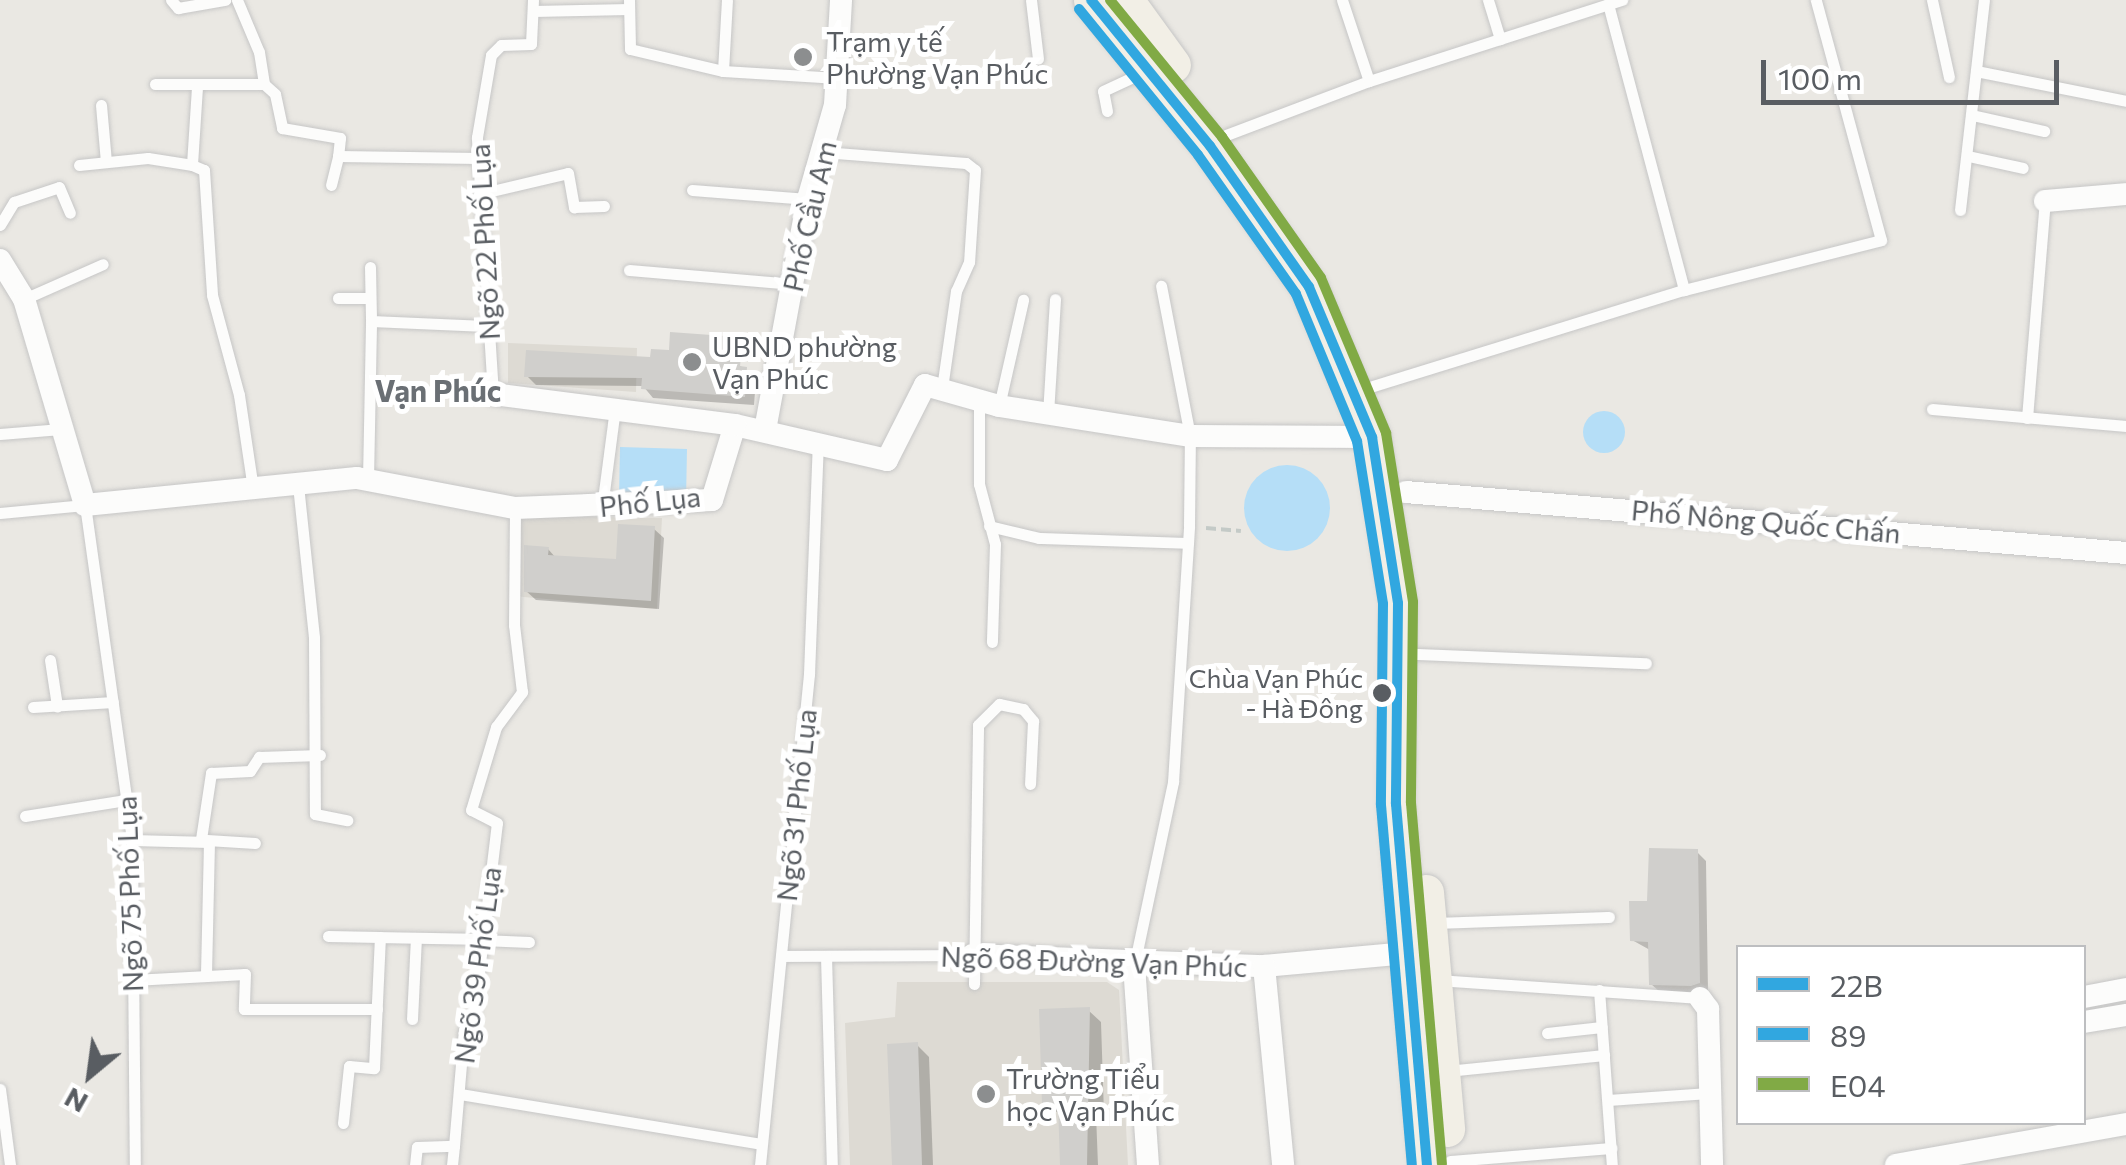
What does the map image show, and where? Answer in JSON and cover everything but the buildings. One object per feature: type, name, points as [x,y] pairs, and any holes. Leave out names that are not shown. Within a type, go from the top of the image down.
[{"type":"main road","points":[[1091,0],[1148,70],[1218,141],[1320,267],[1374,386],[1406,492],[1406,654],[1396,804],[1407,953],[1438,1164]]},
{"type":"main road","points":[[1126,0],[1309,287],[1372,437],[1390,526],[1406,654],[1428,924],[1437,980],[1443,1072],[1438,1164]]},
{"type":"street","name":"Phố Cầu Am","points":[[765,430],[808,199],[824,152],[838,78],[841,0]]},
{"type":"street","points":[[2044,201],[2126,194]]},
{"type":"street","points":[[0,260],[24,298],[85,505]]},
{"type":"street","points":[[735,425],[890,460],[923,387],[942,388],[989,403],[1048,414],[1190,436],[1372,437]]},
{"type":"street","name":"Ngõ 22 Phố Lụa","points":[[494,394],[735,425]]},
{"type":"street","name":"Phố Lụa","points":[[85,505],[368,480],[515,508],[712,500],[735,425]]},
{"type":"street","name":"Phố Nông Quốc Chấn","points":[[1406,492],[2126,553]]},
{"type":"street","name":"Ngõ 68 Đường Vạn Phúc","points":[[972,955],[1134,965],[1264,966],[1407,953]]},
{"type":"street","points":[[1134,965],[1148,1165]]},
{"type":"street","points":[[1264,966],[1283,1165]]},
{"type":"street","points":[[2086,997],[2126,989]]},
{"type":"street","points":[[1700,998],[1708,1009],[1712,1165]]},
{"type":"street","points":[[2086,1022],[2126,1015]]},
{"type":"street","points":[[1896,1165],[2126,1124]]},
{"type":"lane","points":[[171,0],[178,8],[225,0]]},
{"type":"lane","points":[[237,0],[259,52],[264,84],[275,94],[282,128],[340,138],[330,185]]},
{"type":"lane","points":[[722,71],[727,0]]},
{"type":"lane","points":[[1031,0],[1038,59]]},
{"type":"lane","points":[[1342,0],[1369,81]]},
{"type":"lane","points":[[1488,0],[1500,39]]},
{"type":"lane","points":[[1218,141],[1369,81],[1622,0]]},
{"type":"lane","points":[[1374,386],[1684,290],[1881,240],[1816,0]]},
{"type":"lane","points":[[1932,0],[1950,78]]},
{"type":"lane","points":[[1960,210],[1984,0]]},
{"type":"lane","points":[[533,6],[629,4],[630,49],[722,71],[838,78]]},
{"type":"lane","points":[[1608,4],[1684,290]]},
{"type":"lane","name":"Ngõ 22 Phố Lụa","points":[[494,394],[486,326],[478,158],[491,56],[501,44],[531,44],[533,6]]},
{"type":"lane","points":[[1107,112],[1103,92],[1148,70]]},
{"type":"lane","points":[[1976,72],[2126,102]]},
{"type":"lane","points":[[155,84],[197,88],[264,84]]},
{"type":"lane","points":[[192,165],[197,88]]},
{"type":"lane","points":[[101,106],[106,162]]},
{"type":"lane","points":[[1972,115],[2044,131]]},
{"type":"lane","points":[[824,152],[966,163],[975,170],[969,262],[956,291],[942,388]]},
{"type":"lane","points":[[338,156],[478,158]]},
{"type":"lane","points":[[1968,156],[2023,168]]},
{"type":"lane","points":[[79,165],[148,158],[204,170],[212,295],[239,395],[253,489]]},
{"type":"lane","points":[[479,194],[568,173],[574,207],[604,206]]},
{"type":"lane","points":[[0,224],[14,202],[59,187],[70,213]]},
{"type":"lane","points":[[692,190],[808,199]]},
{"type":"lane","points":[[2027,418],[2044,201]]},
{"type":"lane","points":[[24,298],[103,264]]},
{"type":"lane","points":[[368,480],[370,267]]},
{"type":"lane","points":[[629,270],[793,284]]},
{"type":"lane","points":[[1134,965],[1172,782],[1188,543],[1190,436],[1161,286]]},
{"type":"lane","points":[[338,298],[370,298]]},
{"type":"lane","points":[[1048,414],[1055,298]]},
{"type":"lane","points":[[992,642],[995,544],[979,484],[989,403],[1023,300]]},
{"type":"lane","points":[[371,322],[486,326]]},
{"type":"lane","points":[[602,507],[615,408]]},
{"type":"lane","points":[[1932,408],[2126,426]]},
{"type":"lane","points":[[0,434],[61,429]]},
{"type":"lane","name":"Ngõ 31 Phố Lụa","points":[[760,1165],[808,674],[818,443]]},
{"type":"lane","points":[[298,484],[320,756],[315,814],[347,820]]},
{"type":"lane","points":[[0,513],[85,505]]},
{"type":"lane","name":"Ngõ 75 Phố Lụa","points":[[85,505],[132,840],[135,1165]]},
{"type":"lane","name":"Ngõ 39 Phố Lụa","points":[[452,1165],[464,1030],[472,1028],[497,822],[471,810],[496,727],[522,692],[514,625],[515,508]]},
{"type":"lane","points":[[989,526],[1039,538],[1188,543]]},
{"type":"lane","points":[[1406,654],[1646,663]]},
{"type":"lane","points":[[50,660],[57,706]]},
{"type":"lane","points":[[33,707],[112,702]]},
{"type":"lane","points":[[974,984],[978,725],[999,704],[1023,708],[1033,721],[1030,784]]},
{"type":"lane","points":[[206,976],[204,840],[211,774],[248,772],[259,756],[320,756]]},
{"type":"lane","points":[[26,816],[126,800]]},
{"type":"lane","points":[[132,840],[256,843]]},
{"type":"lane","points":[[1428,924],[1609,916]]},
{"type":"lane","points":[[328,936],[529,942]]},
{"type":"lane","points":[[343,1122],[349,1066],[374,1068],[380,937]]},
{"type":"lane","points":[[412,1018],[416,938]]},
{"type":"lane","name":"Ngõ 68 Đường Vạn Phúc","points":[[780,956],[972,955]]},
{"type":"lane","points":[[826,956],[832,1165]]},
{"type":"lane","points":[[133,980],[245,974],[244,1009],[377,1009]]},
{"type":"lane","points":[[1437,980],[1700,998]]},
{"type":"lane","points":[[1599,990],[1612,1165]]},
{"type":"lane","points":[[1547,1033],[1602,1027]]},
{"type":"lane","points":[[1443,1072],[1604,1055]]},
{"type":"lane","points":[[0,1090],[10,1165]]},
{"type":"lane","points":[[1608,1100],[1709,1093]]},
{"type":"lane","points":[[460,1094],[760,1144]]},
{"type":"lane","points":[[415,1165],[417,1147],[454,1146]]},
{"type":"lane","points":[[1438,1164],[1610,1148]]},
{"type":"path","points":[[1200,527],[1241,531]]},
{"type":"shaded area","points":[[508,343],[637,348],[636,392],[508,383]]},
{"type":"shaded area","points":[[519,516],[662,518],[657,609],[513,596]]},
{"type":"shaded area","name":"Trường Tiểu học Vạn Phúc","points":[[897,982],[1107,982],[1119,990],[1128,1165],[850,1165],[845,1023],[895,1017]]},
{"type":"water","points":[[1604,411],[1619,417],[1625,432],[1619,447],[1604,453],[1589,447],[1583,432],[1589,417]]},
{"type":"water","points":[[620,447],[687,449],[686,500],[619,498]]},
{"type":"water","points":[[1287,465],[1304,468],[1318,477],[1327,491],[1327,525],[1318,539],[1304,548],[1287,551],[1270,548],[1256,539],[1247,525],[1244,508],[1247,491],[1256,477],[1270,468]]},
{"type":"transit line","name":"22B","points":[[1091,0],[1210,146],[1309,287],[1372,437],[1398,603],[1396,804],[1427,1165]]},
{"type":"transit line","name":"E04","points":[[1110,0],[1222,137],[1321,278],[1386,433],[1413,602],[1411,803],[1442,1164]]},
{"type":"transit line","name":"89","points":[[1079,9],[1198,155],[1296,294],[1357,441],[1383,604],[1381,805],[1412,1165]]},
{"type":"place","name":"Trạm y tế Phường Vạn Phúc","points":[[803,57]]},
{"type":"place","name":"UBND phường Vạn Phúc","points":[[692,362]]},
{"type":"place","name":"Chùa Vạn Phúc - Hà Đông","points":[[1382,693]]},
{"type":"place","name":"Trường Tiểu học Vạn Phúc","points":[[986,1094]]},
{"type":"district","name":"Vạn Phúc","points":[[438,390]]}]
